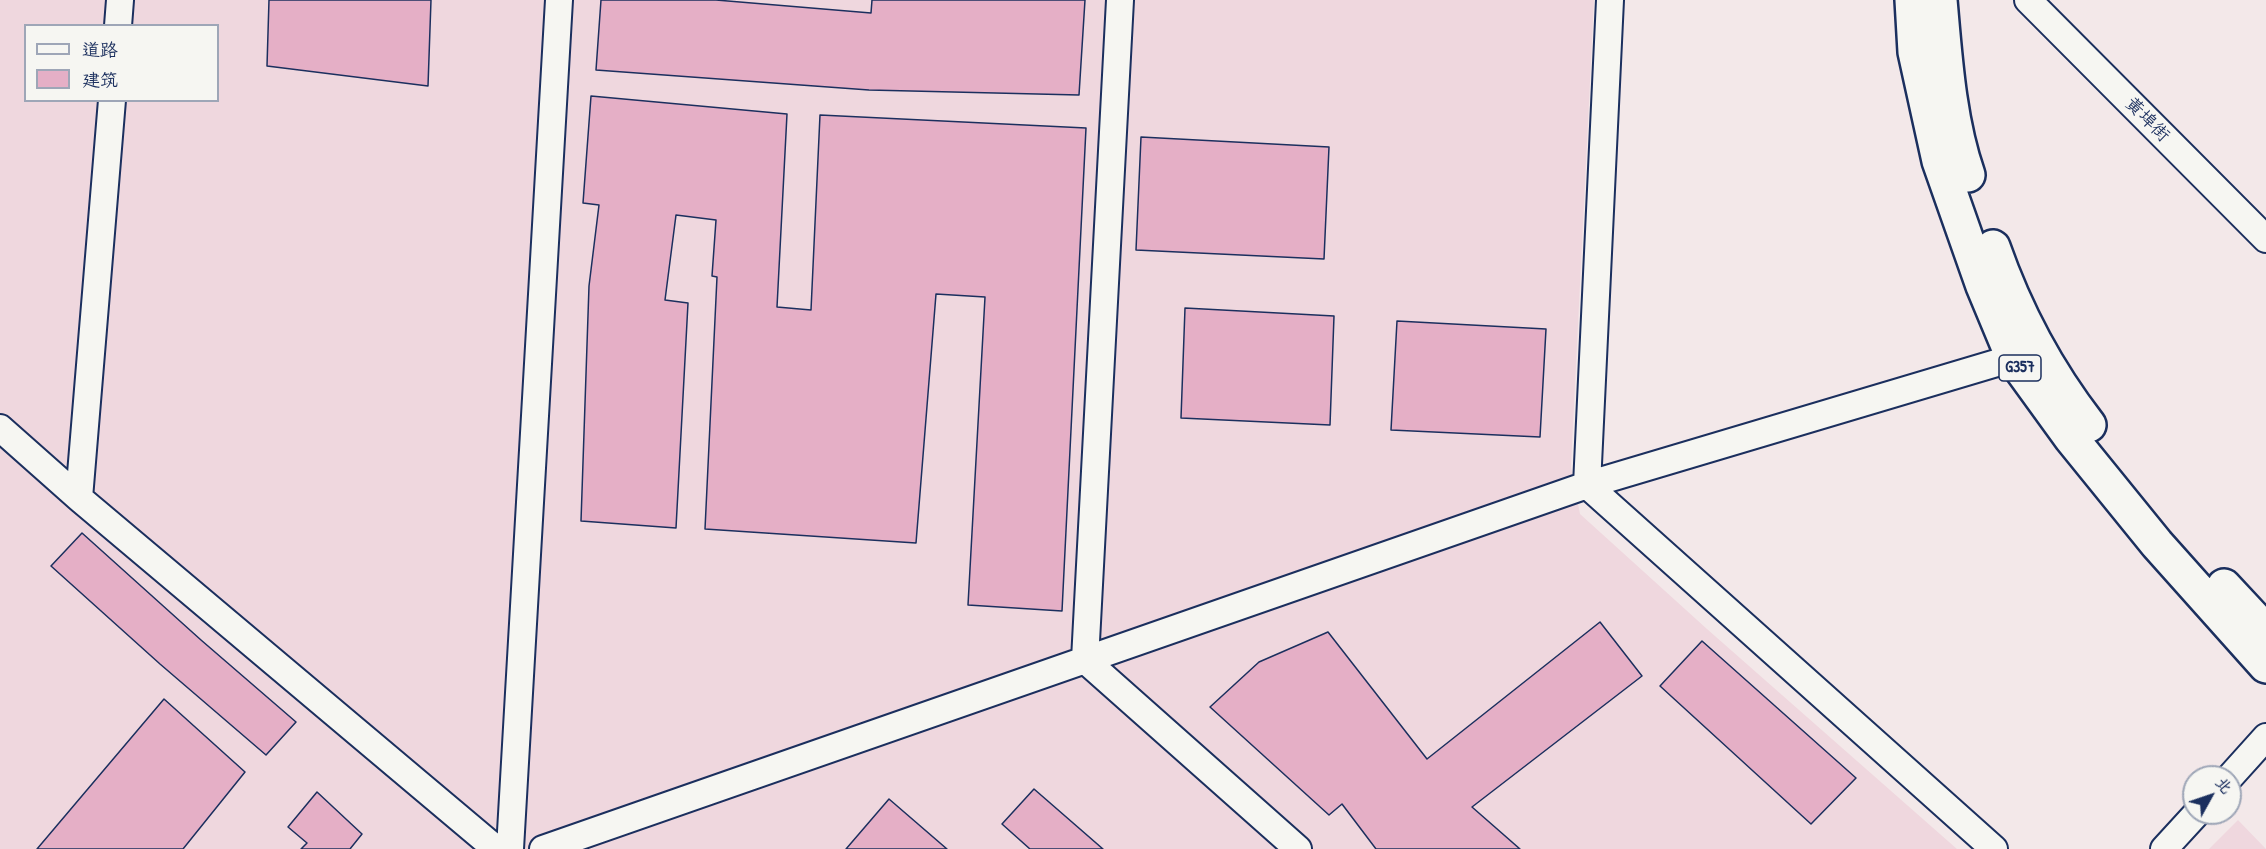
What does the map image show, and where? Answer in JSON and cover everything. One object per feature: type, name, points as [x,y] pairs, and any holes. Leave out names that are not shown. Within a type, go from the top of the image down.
[{"type":"highway","name":"G357","points":[[1912,0],[1915,52],[1940,161],[1983,286],[2026,354],[2071,438],[2157,544],[2266,666]]},
{"type":"highway","name":"G357","points":[[1940,0],[1945,54],[1960,153],[2003,276],[2026,354],[2086,422],[2171,528],[2266,631]]},
{"type":"street","points":[[118,24],[120,0]]},
{"type":"street","points":[[510,849],[559,0]]},
{"type":"street","points":[[1085,660],[1120,0]]},
{"type":"street","points":[[1587,485],[1610,0]]},
{"type":"street","name":"黄埠街","points":[[2028,0],[2266,239]]},
{"type":"street","points":[[79,498],[112,102]]},
{"type":"street","points":[[543,849],[1587,485],[2026,354]]},
{"type":"street","points":[[0,428],[79,498],[496,849]]},
{"type":"street","points":[[1587,485],[1994,849]]},
{"type":"street","points":[[1085,660],[1298,849]]},
{"type":"street","points":[[2241,765],[2266,737]]},
{"type":"street","points":[[2164,849],[2186,825]]},
{"type":"shaded area","points":[[0,0],[1594,0],[1571,467],[1580,514],[1957,849],[0,849]]},
{"type":"shaded area","points":[[2242,824],[2266,849],[2209,849],[2233,825]]},
{"type":"building","points":[[269,0],[431,0],[428,86],[267,66]]},
{"type":"building","points":[[601,0],[716,0],[871,13],[872,0],[1085,0],[1079,95],[869,90],[596,70]]},
{"type":"building","points":[[591,96],[787,114],[777,307],[811,310],[820,115],[1086,128],[1062,611],[968,605],[985,297],[936,294],[916,543],[705,529],[717,277],[712,276],[716,220],[676,215],[665,300],[688,303],[676,528],[581,521],[589,286],[599,205],[583,203]]},
{"type":"building","points":[[1141,137],[1329,147],[1324,259],[1136,250]]},
{"type":"building","points":[[1185,308],[1334,316],[1330,425],[1181,418]]},
{"type":"building","points":[[1397,321],[1546,329],[1540,437],[1391,430]]},
{"type":"building","points":[[82,533],[296,722],[266,755],[51,566]]},
{"type":"building","points":[[1600,622],[1642,676],[1472,807],[1520,849],[1376,849],[1342,804],[1329,815],[1210,707],[1259,662],[1328,632],[1427,759]]},
{"type":"building","points":[[1702,641],[1856,778],[1811,824],[1660,686]]},
{"type":"building","points":[[164,699],[245,772],[183,849],[37,849]]},
{"type":"building","points":[[1034,789],[1103,849],[1030,849],[1002,824]]},
{"type":"building","points":[[317,792],[362,834],[350,849],[301,849],[307,843],[288,827]]},
{"type":"building","points":[[889,799],[947,849],[846,849]]}]
